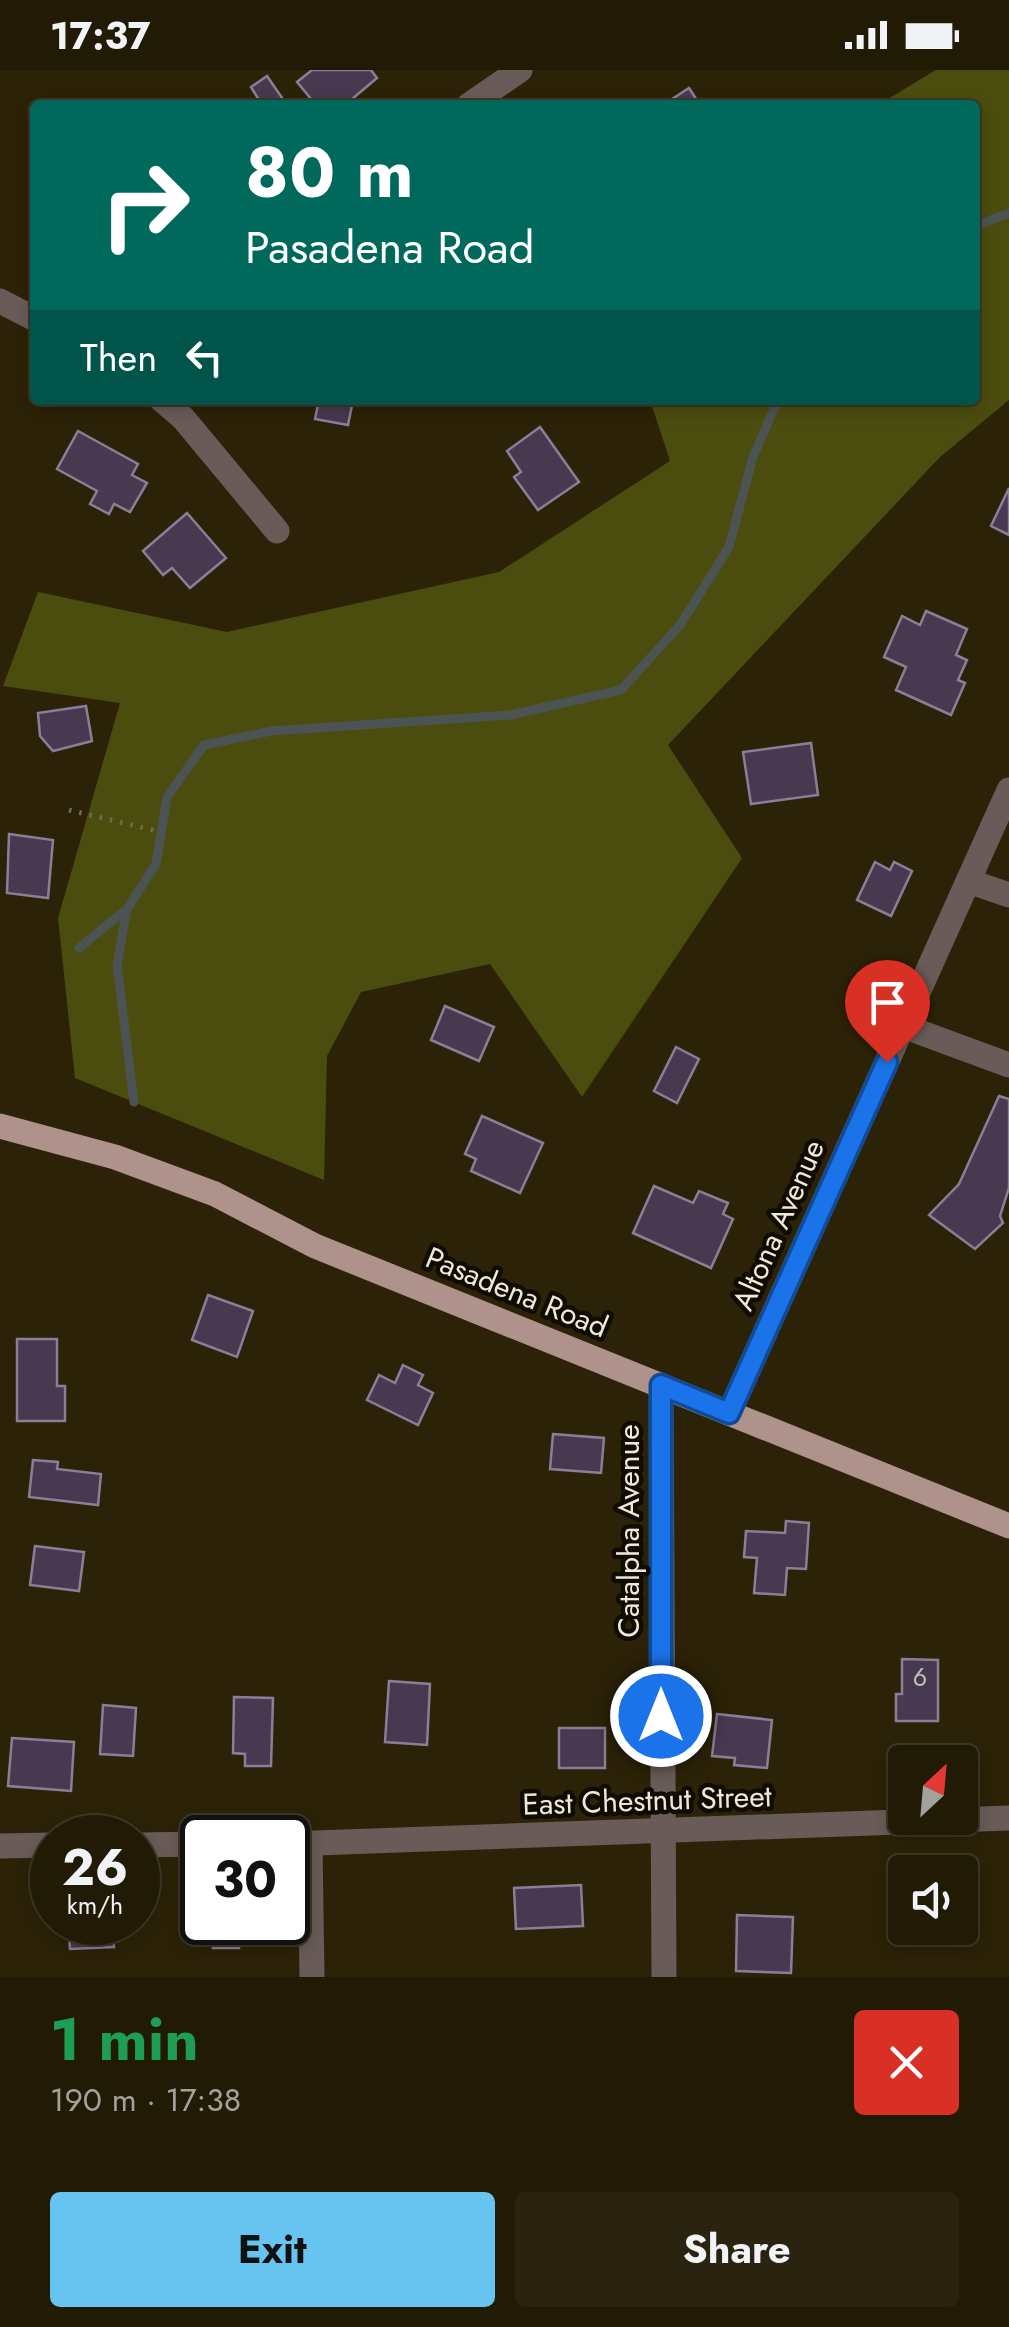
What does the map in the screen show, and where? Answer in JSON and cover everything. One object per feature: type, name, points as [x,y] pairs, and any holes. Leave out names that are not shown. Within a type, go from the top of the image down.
[{"type":"main road","name":"Pasadena Road","points":[[0,1126],[115,1157],[216,1194],[314,1246],[1009,1526]]},
{"type":"street","points":[[476,100],[520,70]]},
{"type":"street","points":[[0,301],[30,316]]},
{"type":"street","points":[[168,405],[278,532]]},
{"type":"street","name":"Altona Avenue","points":[[729,1413],[1009,790]]},
{"type":"street","points":[[968,880],[1009,895]]},
{"type":"street","points":[[903,1026],[1009,1064]]},
{"type":"street","name":"Catalpha Avenue","points":[[661,1385],[664,1977]]},
{"type":"street","name":"East Chestnut Street","points":[[310,1844],[1009,1818]]},
{"type":"street","points":[[0,1846],[30,1845]]},
{"type":"street","points":[[309,1945],[312,1977]]},
{"type":"path","points":[[70,810],[161,832]]},
{"type":"shaded area","points":[[936,70],[1009,70],[1009,400],[940,457],[668,745],[742,858],[582,1097],[490,964],[361,992],[327,1056],[324,1180],[75,1078],[58,918],[120,703],[3,686],[38,592],[227,632],[499,572],[670,461],[652,405],[980,405],[980,100],[886,100]]},
{"type":"building","points":[[312,70],[371,70],[377,78],[351,100],[312,100],[297,82]]},
{"type":"building","points":[[267,76],[284,100],[259,100],[251,87]]},
{"type":"building","points":[[689,88],[697,100],[671,100]]},
{"type":"building","points":[[318,405],[352,405],[348,425],[315,419]]},
{"type":"building","points":[[540,427],[579,482],[538,510],[514,477],[521,472],[507,451]]},
{"type":"building","points":[[78,431],[138,464],[132,475],[147,483],[130,512],[114,504],[109,514],[90,504],[97,491],[57,469]]},
{"type":"building","points":[[1009,488],[1009,535],[991,526]]},
{"type":"building","points":[[187,513],[226,558],[190,588],[172,568],[163,575],[143,551]]},
{"type":"building","points":[[926,611],[967,629],[956,655],[967,660],[958,680],[965,683],[951,715],[896,690],[906,667],[884,657],[902,616],[920,625]]},
{"type":"building","points":[[86,706],[92,741],[53,751],[40,736],[38,713]]},
{"type":"building","points":[[811,743],[818,795],[751,804],[743,752]]},
{"type":"building","points":[[9,834],[53,840],[48,898],[7,893]]},
{"type":"building","points":[[875,862],[890,870],[894,862],[912,871],[891,916],[857,900]]},
{"type":"building","points":[[445,1006],[494,1027],[479,1061],[431,1040]]},
{"type":"building","points":[[676,1047],[699,1059],[677,1103],[654,1091]]},
{"type":"building","points":[[999,1096],[1009,1099],[1009,1188],[1000,1216],[1003,1223],[975,1249],[929,1215],[959,1184]]},
{"type":"building","points":[[482,1116],[543,1143],[520,1193],[471,1171],[476,1159],[465,1154]]},
{"type":"building","points":[[654,1186],[693,1203],[699,1191],[728,1203],[723,1214],[733,1219],[711,1268],[633,1233]]},
{"type":"building","points":[[208,1295],[253,1311],[237,1357],[192,1340]]},
{"type":"building","points":[[17,1339],[57,1339],[57,1386],[65,1386],[65,1421],[17,1421]]},
{"type":"building","points":[[403,1365],[423,1375],[418,1385],[433,1393],[418,1425],[367,1400],[379,1375],[395,1383]]},
{"type":"building","points":[[553,1434],[604,1438],[601,1473],[550,1469]]},
{"type":"building","points":[[33,1460],[58,1462],[57,1469],[101,1474],[98,1505],[29,1497]]},
{"type":"building","points":[[786,1521],[809,1523],[806,1569],[787,1568],[785,1595],[754,1593],[757,1558],[744,1557],[746,1531],[785,1533]]},
{"type":"building","points":[[35,1546],[84,1552],[79,1591],[30,1585]]},
{"type":"building","points":[[902,1659],[938,1660],[938,1721],[896,1721],[896,1694],[902,1694]]},
{"type":"building","points":[[389,1681],[430,1684],[427,1745],[385,1742]]},
{"type":"building","points":[[234,1697],[273,1698],[271,1766],[245,1766],[245,1754],[233,1753]]},
{"type":"building","points":[[103,1705],[136,1708],[133,1756],[100,1754]]},
{"type":"building","points":[[717,1714],[772,1720],[767,1768],[734,1765],[735,1758],[712,1756]]},
{"type":"building","points":[[559,1728],[605,1728],[605,1768],[559,1768]]},
{"type":"building","points":[[12,1738],[74,1742],[71,1791],[8,1786]]},
{"type":"building","points":[[581,1885],[583,1926],[516,1929],[514,1888]]},
{"type":"building","points":[[737,1915],[793,1917],[791,1973],[736,1971]]},
{"type":"building","points":[[70,1945],[114,1947],[70,1949]]},
{"type":"building","points":[[239,1945],[239,1948],[213,1948]]},
{"type":"waterway","points":[[980,224],[1009,213]]},
{"type":"waterway","points":[[134,1102],[117,965],[127,909],[156,864],[167,797],[204,745],[271,731],[510,715],[621,690],[680,625],[729,547],[753,457],[776,405]]},
{"type":"waterway","points":[[79,948],[127,909]]},
{"type":"route","points":[[661,1716],[661,1385],[729,1413],[887,1062]]}]
